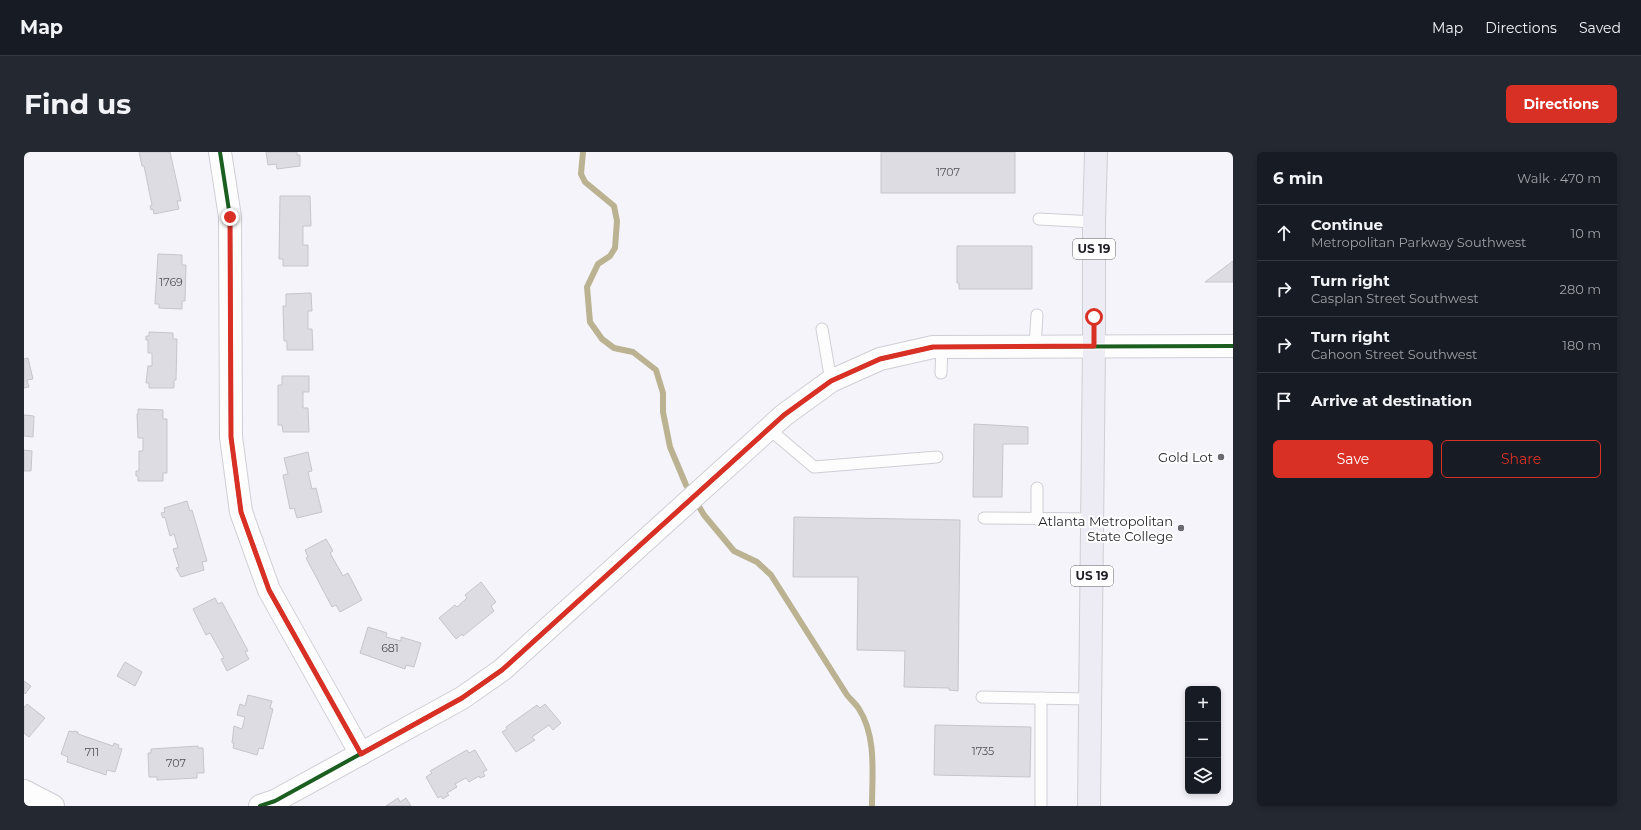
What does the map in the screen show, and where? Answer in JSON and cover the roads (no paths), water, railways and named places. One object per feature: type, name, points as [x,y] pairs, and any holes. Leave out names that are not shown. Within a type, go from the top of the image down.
[{"type":"main road","name":"US 19","points":[[1089,806],[1093,519],[1094,222],[1096,152]]},
{"type":"street","points":[[220,152],[230,217],[231,437],[241,512],[269,590],[361,754]]},
{"type":"street","points":[[260,806],[275,801],[462,698],[502,670],[784,415],[831,381],[880,359],[933,347],[1233,346]]},
{"type":"street","points":[[24,791],[53,806]]},
{"type":"lane","points":[[1039,219],[1094,222]]},
{"type":"lane","points":[[1035,346],[1037,316]]},
{"type":"lane","points":[[822,329],[831,381]]},
{"type":"lane","points":[[941,373],[942,347]]},
{"type":"lane","points":[[769,429],[814,467],[937,458]]},
{"type":"lane","points":[[1037,488],[1037,519]]},
{"type":"lane","points":[[984,518],[1093,519]]},
{"type":"lane","points":[[982,697],[1090,699]]},
{"type":"lane","points":[[1041,698],[1042,806]]},
{"type":"waterway","points":[[583,152],[581,174],[585,182],[614,206],[617,221],[615,248],[610,256],[598,264],[587,287],[590,322],[602,339],[614,348],[633,352],[656,370],[663,393],[663,412],[670,447],[686,485],[704,515],[734,551],[757,562],[771,575],[847,695],[859,709],[865,720],[871,744],[873,769],[872,806]]},
{"type":"place","name":"Gold Lot","points":[[1221,457]]},
{"type":"place","name":"Atlanta Metropolitan State College","points":[[1181,528]]}]
